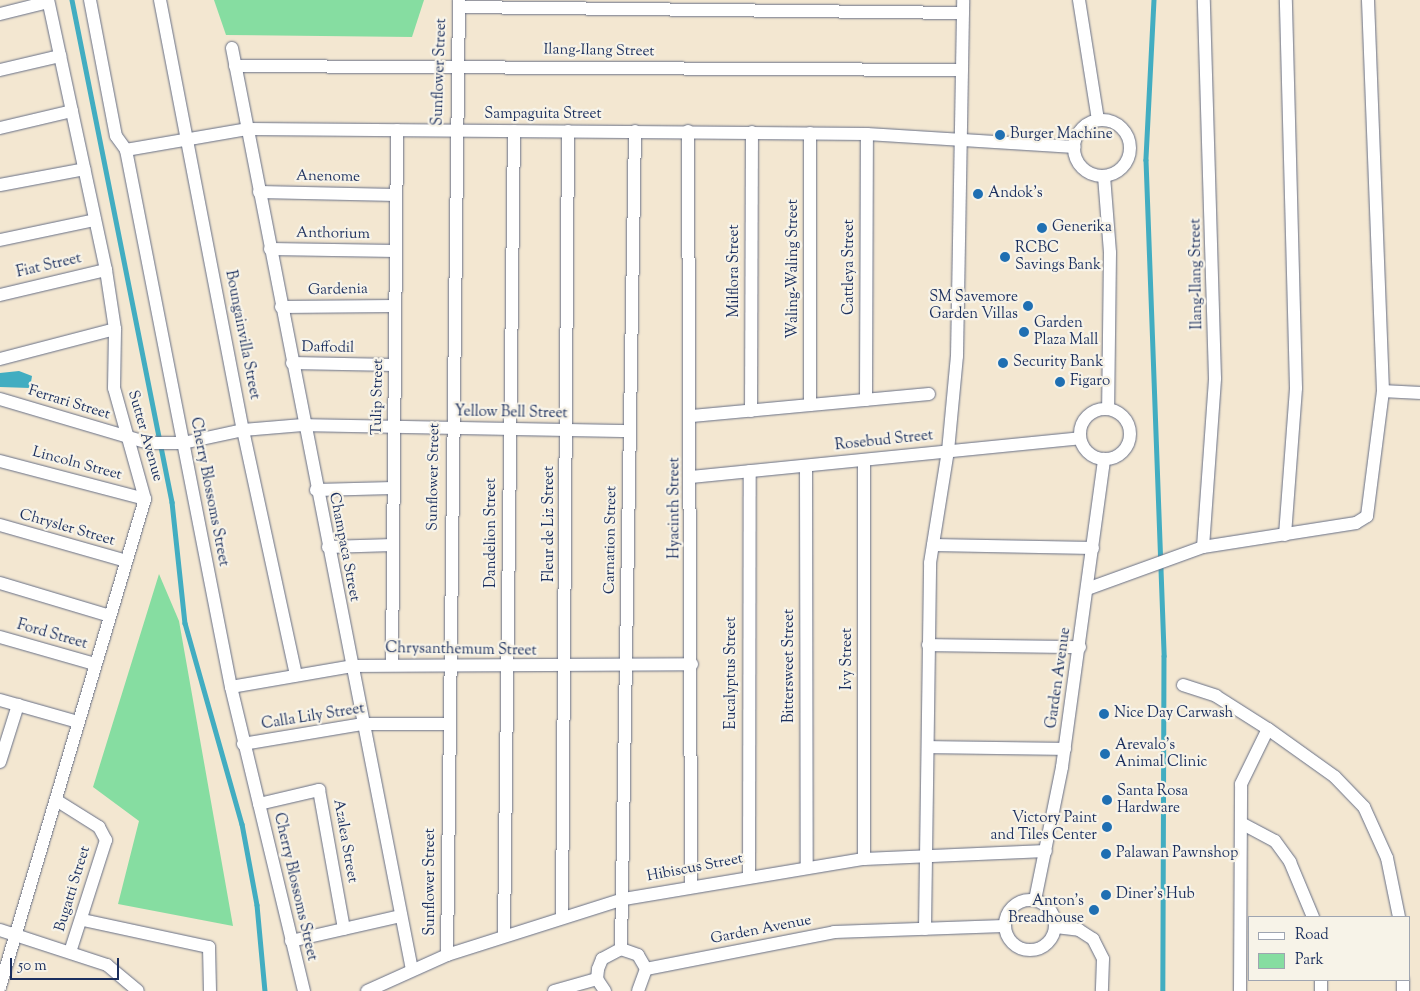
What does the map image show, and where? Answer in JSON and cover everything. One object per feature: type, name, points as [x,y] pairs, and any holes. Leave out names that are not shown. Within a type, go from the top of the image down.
[{"type":"street","name":"Cherry Blossoms Street","points":[[90,0],[116,136],[126,150],[179,443],[243,744],[304,991]]},
{"type":"street","name":"Boungainvilla Street","points":[[160,0],[188,136],[243,430],[296,675]]},
{"type":"street","points":[[925,929],[929,852],[928,645],[933,545],[948,451],[958,338],[963,0]]},
{"type":"street","points":[[1079,0],[1098,120]]},
{"type":"street","name":"Ilang-Ilang Street","points":[[1203,547],[1216,378],[1204,0]]},
{"type":"street","points":[[1285,534],[1296,388],[1286,0]]},
{"type":"street","points":[[1087,589],[1146,571],[1170,556],[1203,547],[1356,523],[1367,516],[1382,391],[1368,0]]},
{"type":"street","points":[[0,14],[48,1]]},
{"type":"street","name":"Sutter Avenue","points":[[0,987],[145,499],[142,474],[128,438],[114,388],[115,329],[106,270],[48,1]]},
{"type":"street","points":[[459,3],[963,13]]},
{"type":"street","name":"Sunflower Street","points":[[447,955],[454,130],[459,3]]},
{"type":"street","name":"Champaca Street","points":[[232,48],[303,425],[412,970]]},
{"type":"street","points":[[0,70],[60,56]]},
{"type":"street","name":"Ilang-Ilang Street","points":[[235,66],[962,70]]},
{"type":"street","points":[[0,128],[72,111]]},
{"type":"street","points":[[1098,120],[1119,126],[1130,145],[1124,166],[1104,176],[1081,167],[1074,147],[1082,128],[1098,120]]},
{"type":"street","name":"Sampaguita Street","points":[[126,150],[188,136],[248,129],[688,131],[868,134],[962,138],[1074,147]]},
{"type":"street","name":"Tulip Street","points":[[392,665],[397,130]]},
{"type":"street","name":"Dandelion Street","points":[[504,935],[508,429],[514,131]]},
{"type":"street","name":"Fleur de Liz Street","points":[[562,916],[566,667],[568,131]]},
{"type":"street","name":"Carnation Street","points":[[621,949],[624,899],[628,431],[635,131]]},
{"type":"street","name":"Hyacinth Street","points":[[688,131],[692,416],[691,885]]},
{"type":"street","name":"Milflora Street","points":[[751,411],[752,132]]},
{"type":"street","name":"Waling-Waling Street","points":[[810,133],[810,405]]},
{"type":"street","name":"Cattleya Street","points":[[866,400],[868,134]]},
{"type":"street","points":[[0,185],[85,170]]},
{"type":"street","points":[[1104,176],[1110,253],[1108,409]]},
{"type":"street","name":"Anenome","points":[[259,192],[396,195]]},
{"type":"street","points":[[0,240],[95,220]]},
{"type":"street","name":"Anthorium","points":[[270,249],[396,251]]},
{"type":"street","name":"Fiat Street","points":[[0,295],[106,270]]},
{"type":"street","name":"Gardenia","points":[[281,307],[395,306]]},
{"type":"street","points":[[0,359],[115,329]]},
{"type":"street","name":"Daffodil","points":[[292,363],[394,365]]},
{"type":"street","points":[[1382,391],[1420,393]]},
{"type":"street","points":[[692,416],[928,394]]},
{"type":"street","name":"Ferrari Street","points":[[0,399],[149,443]]},
{"type":"street","points":[[1108,409],[1125,418],[1130,436],[1122,453],[1104,459],[1088,453],[1080,438],[1087,417],[1108,409]]},
{"type":"street","name":"Yellow Bell Street","points":[[149,443],[179,443],[243,430],[303,425],[628,431]]},
{"type":"street","name":"Rosebud Street","points":[[691,477],[1080,438]]},
{"type":"street","name":"Garden Avenue","points":[[1035,900],[1065,749],[1104,459]]},
{"type":"street","name":"Ivy Street","points":[[864,460],[864,859]]},
{"type":"street","name":"Lincoln Street","points":[[0,461],[145,499]]},
{"type":"street","name":"Bittersweet Street","points":[[806,466],[807,866]]},
{"type":"street","name":"Eucalyptus Street","points":[[749,874],[750,471]]},
{"type":"street","points":[[316,490],[393,488]]},
{"type":"street","name":"Chrysler Street","points":[[0,525],[126,561]]},
{"type":"street","points":[[328,547],[393,545]]},
{"type":"street","points":[[933,545],[1093,548]]},
{"type":"street","points":[[0,583],[110,616]]},
{"type":"street","name":"Ford Street","points":[[0,637],[95,664]]},
{"type":"street","points":[[928,645],[1080,647]]},
{"type":"street","name":"Chrysanthemum Street","points":[[231,687],[352,666],[392,665],[507,668],[692,664]]},
{"type":"street","points":[[1182,685],[1216,696],[1268,729],[1335,777],[1364,807],[1387,858],[1400,916]]},
{"type":"street","points":[[0,700],[78,722]]},
{"type":"street","points":[[0,762],[18,705]]},
{"type":"street","name":"Calla Lily Street","points":[[243,744],[363,724],[448,724]]},
{"type":"street","points":[[1240,991],[1241,784],[1268,729]]},
{"type":"street","points":[[928,747],[1065,749]]},
{"type":"street","name":"Azalea Street","points":[[259,804],[319,790],[344,929]]},
{"type":"street","name":"Bugatti Street","points":[[56,800],[99,827],[106,840],[83,920],[70,952]]},
{"type":"street","points":[[1241,823],[1275,841],[1290,862],[1313,916]]},
{"type":"street","name":"Hibiscus Street","points":[[367,991],[447,955],[562,916],[624,899],[691,885],[749,874],[929,852],[1046,851]]},
{"type":"street","points":[[1035,900],[1050,910],[1056,927],[1049,943],[1025,951],[1010,942],[1004,926],[1013,906],[1035,900]]},
{"type":"street","points":[[291,940],[401,916]]},
{"type":"street","points":[[83,920],[209,947],[210,991]]},
{"type":"street","name":"Garden Avenue","points":[[646,969],[834,932],[1004,926]]},
{"type":"street","points":[[1056,927],[1080,930],[1093,939],[1103,959],[1102,991]]},
{"type":"street","points":[[0,930],[107,965],[138,991]]},
{"type":"street","points":[[597,979],[602,959],[621,949],[638,955],[646,969],[638,991]]},
{"type":"street","points":[[554,991],[597,979]]},
{"type":"street","points":[[597,979],[606,991]]},
{"type":"green space","points":[[214,0],[424,0],[412,37],[226,35]]},
{"type":"green space","points":[[159,574],[179,621],[233,926],[118,904],[139,821],[93,787]]},
{"type":"water","points":[[19,371],[32,376],[30,388],[0,387],[0,373]]},
{"type":"waterway","points":[[72,0],[172,502],[185,623],[242,824],[257,905],[265,991]]},
{"type":"waterway","points":[[1154,0],[1146,160],[1164,656],[1163,991]]},
{"type":"place","name":"Burger Machine","points":[[1000,135]]},
{"type":"place","name":"Andok's","points":[[978,194]]},
{"type":"place","name":"Generika","points":[[1042,228]]},
{"type":"place","name":"RCBC Savings Bank","points":[[1005,257]]},
{"type":"place","name":"SM Savemore Garden Villas","points":[[1028,306]]},
{"type":"place","name":"Garden Plaza Mall","points":[[1024,332]]},
{"type":"place","name":"Security Bank","points":[[1003,363]]},
{"type":"place","name":"Figaro","points":[[1060,382]]},
{"type":"place","name":"Nice Day Carwash","points":[[1104,714]]},
{"type":"place","name":"Arevalo's Animal Clinic","points":[[1105,754]]},
{"type":"place","name":"Santa Rosa Hardware","points":[[1107,800]]},
{"type":"place","name":"Victory Paint and Tiles Center","points":[[1107,827]]},
{"type":"place","name":"Palawan Pawnshop","points":[[1106,854]]},
{"type":"place","name":"Diner's Hub","points":[[1106,895]]},
{"type":"place","name":"Anton's Breadhouse","points":[[1094,910]]}]
